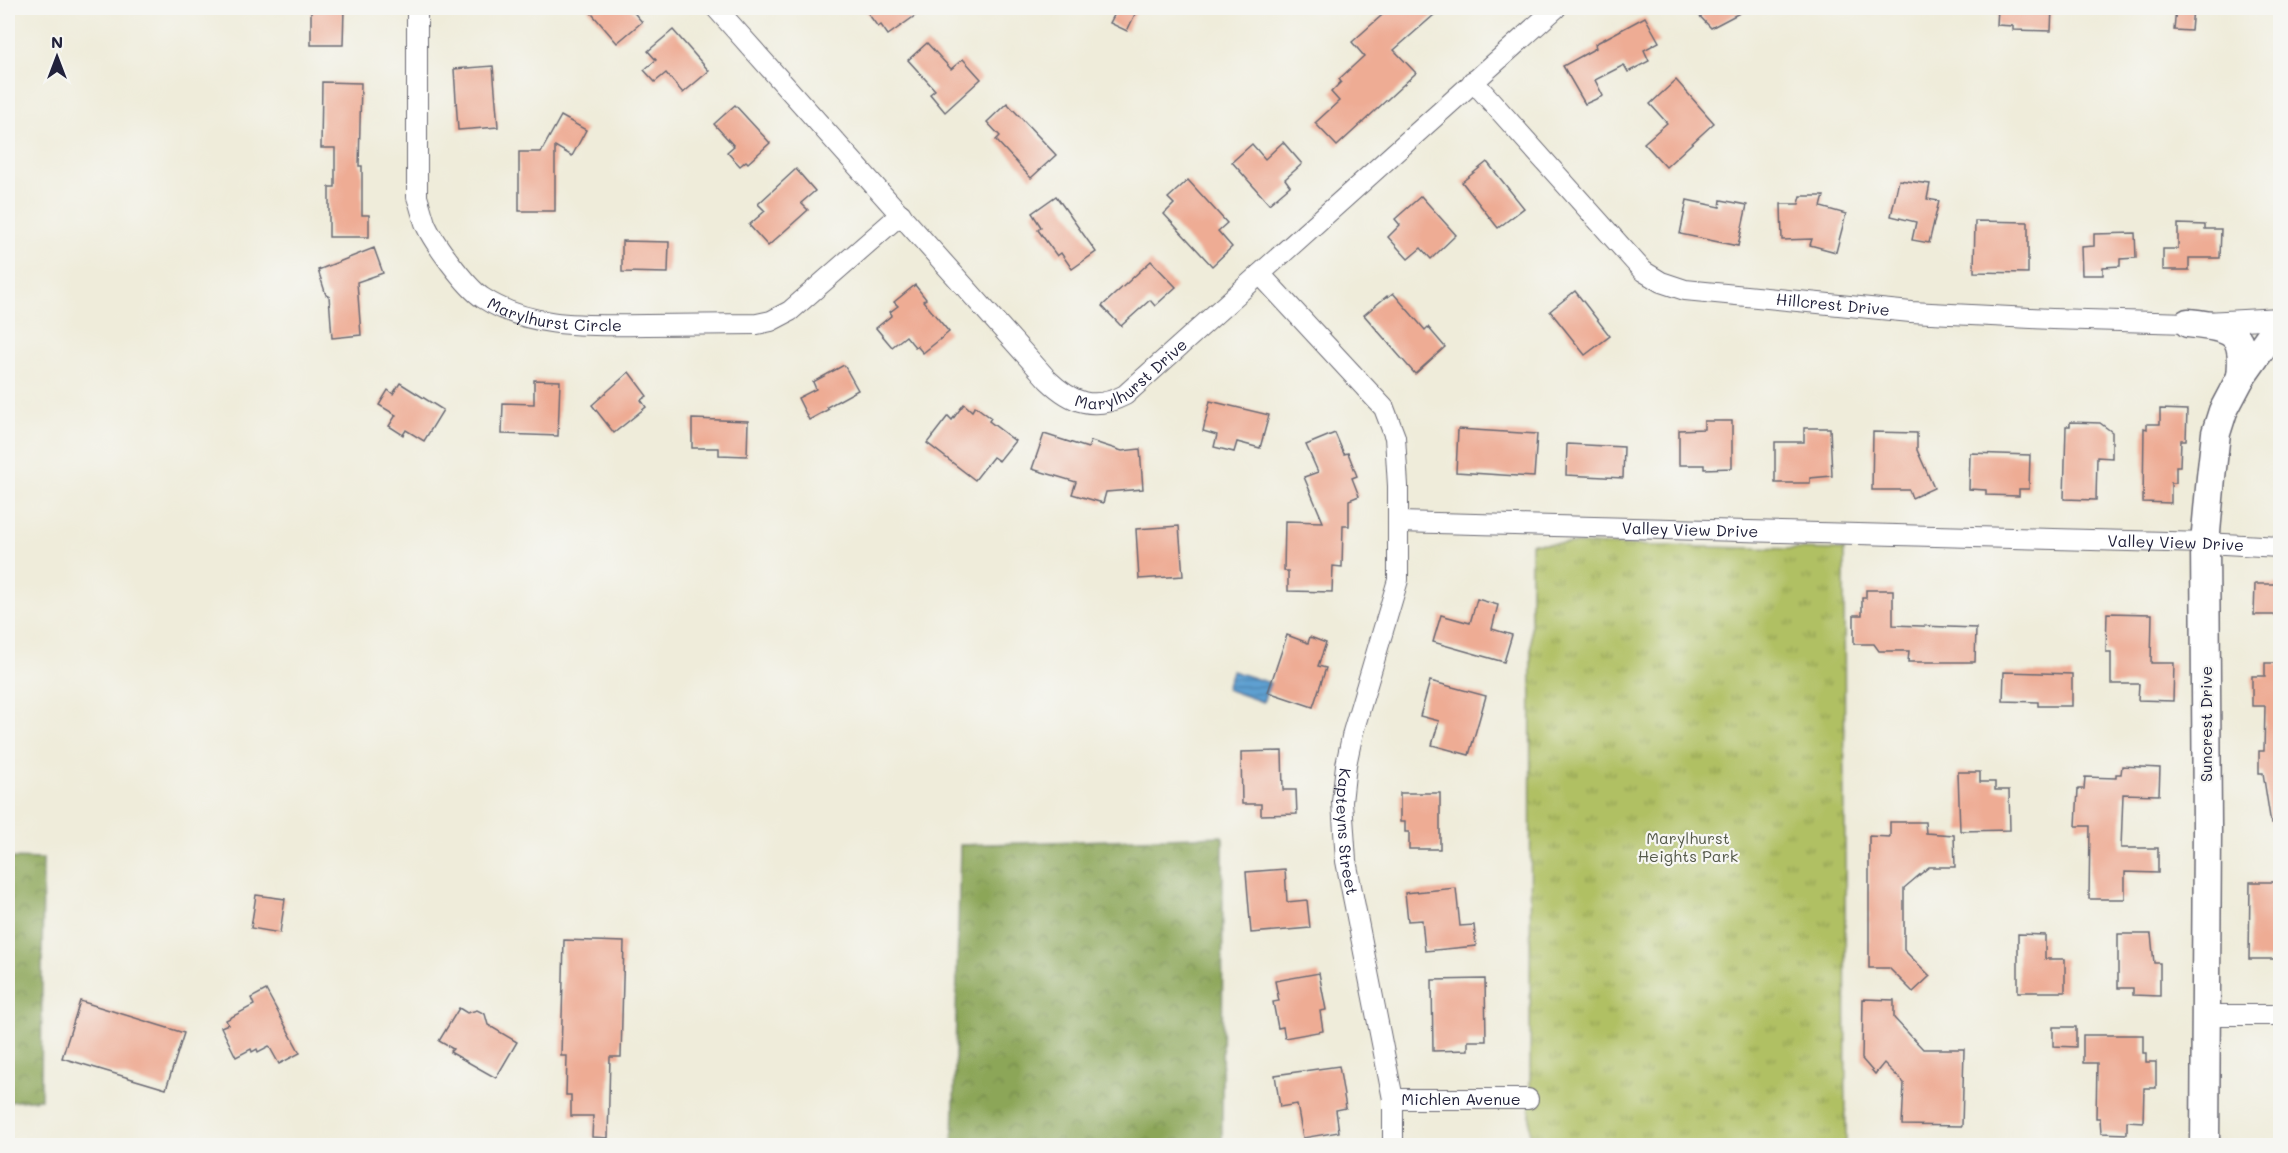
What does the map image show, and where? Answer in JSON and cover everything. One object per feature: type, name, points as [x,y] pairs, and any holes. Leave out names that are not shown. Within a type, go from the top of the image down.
[{"type":"street","name":"Marylhurst Circle","points":[[417,8],[417,197],[426,224],[437,244],[467,283],[482,298],[505,309],[530,319],[581,326],[757,324],[771,321],[790,311],[901,214]]},
{"type":"street","name":"Marylhurst Drive","points":[[716,8],[1047,380],[1073,399],[1091,404],[1110,403],[1125,395],[1556,8]]},
{"type":"street","name":"Hillcrest Drive","points":[[1473,81],[1643,271],[1661,282],[1685,290],[1911,312],[2188,323],[2280,320]]},
{"type":"street","points":[[1260,274],[1384,408],[1390,421],[1398,455],[1398,522]]},
{"type":"street","name":"Suncrest Drive","points":[[2205,1146],[2207,827],[2205,543],[2216,433],[2223,411],[2241,377],[2280,320]]},
{"type":"street","points":[[2188,323],[2230,331],[2242,348],[2241,377]]},
{"type":"street","name":"Valley View Drive","points":[[1398,522],[2205,543],[2280,547]]},
{"type":"street","name":"Kapteyns Street","points":[[1393,1146],[1393,1099],[1346,861],[1342,802],[1353,732],[1398,580],[1398,522]]},
{"type":"street","points":[[2205,1015],[2280,1016]]},
{"type":"street","name":"Michlen Avenue","points":[[1393,1099],[1528,1099]]},
{"type":"green space","name":"Marylhurst Heights Park","points":[[1531,543],[1844,550],[1846,1145],[1530,1146]]},
{"type":"green space","points":[[1223,836],[1222,1145],[953,1145],[960,845]]},
{"type":"green space","points":[[8,858],[43,859],[41,1099],[8,1102]]},
{"type":"water","points":[[1232,671],[1270,683],[1263,702],[1226,689]]},
{"type":"building","points":[[311,8],[344,8],[343,45],[311,45]]},
{"type":"building","points":[[587,8],[630,8],[642,22],[617,43]]},
{"type":"building","points":[[864,8],[926,8],[888,35],[881,25],[878,27]]},
{"type":"building","points":[[1118,8],[1138,8],[1127,31],[1110,23]]},
{"type":"building","points":[[1390,8],[1442,8],[1394,50],[1416,73],[1337,146],[1315,123],[1339,101],[1331,92],[1341,82],[1339,79],[1364,56],[1352,42]]},
{"type":"building","points":[[1692,8],[1749,8],[1711,28]]},
{"type":"building","points":[[1998,8],[2052,8],[2051,31],[2013,30],[2013,26],[1997,25]]},
{"type":"building","points":[[2176,8],[2193,8],[2191,31],[2174,30]]},
{"type":"building","points":[[1645,17],[1659,42],[1644,50],[1649,61],[1628,72],[1624,65],[1595,80],[1603,96],[1585,104],[1563,66],[1596,48],[1595,44]]},
{"type":"building","points":[[673,30],[709,71],[683,93],[666,73],[655,82],[644,70],[656,60],[648,51]]},
{"type":"building","points":[[927,43],[951,69],[963,59],[981,79],[945,112],[930,94],[935,90],[908,60]]},
{"type":"building","points":[[493,66],[498,127],[458,130],[454,69]]},
{"type":"building","points":[[1676,80],[1714,123],[1666,167],[1644,143],[1667,123],[1650,104]]},
{"type":"building","points":[[322,82],[361,83],[359,166],[362,166],[362,215],[369,215],[369,237],[329,237],[329,187],[335,187],[335,148],[321,148]]},
{"type":"building","points":[[1007,103],[1056,155],[1031,178],[996,140],[1000,136],[987,122]]},
{"type":"building","points":[[735,105],[770,143],[748,163],[746,161],[740,166],[727,152],[734,146],[714,124]]},
{"type":"building","points":[[561,116],[586,130],[572,156],[555,146],[555,211],[519,211],[519,152],[541,152]]},
{"type":"building","points":[[1283,142],[1302,164],[1285,179],[1290,186],[1269,204],[1232,162],[1252,144],[1265,159]]},
{"type":"building","points":[[1487,162],[1524,208],[1498,228],[1462,182]]},
{"type":"building","points":[[796,169],[815,191],[801,203],[808,210],[768,246],[749,225],[765,211],[758,204]]},
{"type":"building","points":[[1188,180],[1227,223],[1218,231],[1232,247],[1212,266],[1164,214],[1174,204],[1168,198]]},
{"type":"building","points":[[1899,180],[1930,184],[1927,199],[1939,201],[1929,243],[1912,240],[1916,222],[1891,216]]},
{"type":"building","points":[[1056,196],[1096,252],[1072,269],[1061,253],[1057,256],[1038,230],[1041,227],[1032,213]]},
{"type":"building","points":[[1421,196],[1456,235],[1431,259],[1421,248],[1408,259],[1388,237],[1400,225],[1395,219]]},
{"type":"building","points":[[1801,196],[1824,196],[1821,207],[1846,214],[1836,252],[1810,245],[1812,239],[1782,240],[1781,204],[1799,204]]},
{"type":"building","points":[[1687,200],[1720,207],[1721,200],[1747,205],[1738,246],[1680,234]]},
{"type":"building","points":[[1975,221],[2028,222],[2028,273],[1974,272]]},
{"type":"building","points":[[2178,224],[2205,225],[2205,229],[2221,229],[2220,258],[2189,258],[2189,270],[2163,270],[2163,249],[2178,249]]},
{"type":"building","points":[[2135,233],[2136,258],[2120,259],[2120,266],[2103,267],[2103,275],[2082,275],[2081,247],[2094,246],[2094,234]]},
{"type":"building","points":[[622,241],[669,242],[668,273],[622,272]]},
{"type":"building","points":[[374,248],[383,273],[357,282],[361,335],[332,338],[329,296],[326,295],[318,270]]},
{"type":"building","points":[[1151,261],[1176,287],[1155,306],[1150,300],[1121,326],[1102,306]]},
{"type":"building","points":[[915,285],[926,299],[923,301],[949,332],[923,353],[906,336],[892,347],[876,328],[892,315],[890,312],[898,306],[894,302]]},
{"type":"building","points":[[1575,291],[1610,336],[1585,355],[1550,311]]},
{"type":"building","points":[[1393,293],[1425,330],[1428,327],[1445,347],[1415,374],[1364,315]]},
{"type":"building","points":[[844,365],[858,390],[809,420],[798,398],[816,389],[813,382]]},
{"type":"building","points":[[629,372],[647,396],[641,400],[646,407],[614,433],[592,405]]},
{"type":"building","points":[[534,380],[560,381],[558,436],[502,434],[503,403],[534,404]]},
{"type":"building","points":[[400,383],[443,410],[424,441],[406,430],[403,435],[389,426],[396,415],[379,405],[388,390],[393,394]]},
{"type":"building","points":[[1210,401],[1269,415],[1260,448],[1237,442],[1234,452],[1214,447],[1217,435],[1203,431]]},
{"type":"building","points":[[964,404],[972,411],[975,406],[991,418],[989,421],[1015,441],[999,461],[993,457],[975,480],[927,443],[948,416],[952,420]]},
{"type":"building","points":[[2160,409],[2187,410],[2186,440],[2181,440],[2180,466],[2176,466],[2176,483],[2171,483],[2171,503],[2143,502],[2144,428],[2147,429],[2147,424],[2160,424]]},
{"type":"building","points":[[692,419],[748,421],[747,456],[719,455],[719,448],[692,448]]},
{"type":"building","points":[[1704,421],[1732,421],[1732,468],[1704,469],[1704,465],[1679,465],[1679,430],[1704,429]]},
{"type":"building","points":[[2070,422],[2100,423],[2112,432],[2112,458],[2097,457],[2096,500],[2064,499],[2066,426],[2070,426]]},
{"type":"building","points":[[1804,428],[1830,428],[1832,476],[1810,478],[1810,483],[1775,483],[1775,442],[1804,442]]},
{"type":"building","points":[[1458,429],[1537,434],[1534,477],[1456,472]]},
{"type":"building","points":[[1873,432],[1917,433],[1917,450],[1934,488],[1912,498],[1909,490],[1872,490]]},
{"type":"building","points":[[1335,433],[1344,454],[1348,453],[1357,476],[1352,478],[1359,496],[1349,500],[1349,526],[1343,526],[1342,567],[1333,566],[1332,592],[1288,591],[1288,571],[1284,571],[1285,521],[1323,522],[1304,477],[1318,472],[1306,445]]},
{"type":"building","points":[[1044,434],[1088,448],[1091,441],[1122,451],[1140,449],[1143,489],[1106,492],[1103,503],[1072,494],[1076,482],[1032,469]]},
{"type":"building","points":[[1567,444],[1624,447],[1623,478],[1566,475]]},
{"type":"building","points":[[1970,453],[2030,455],[2029,489],[2019,489],[2019,496],[1986,495],[1986,490],[1969,489]]},
{"type":"building","points":[[1179,526],[1183,576],[1139,579],[1136,529]]},
{"type":"building","points":[[2255,584],[2280,584],[2280,615],[2254,615]]},
{"type":"building","points":[[1866,590],[1893,590],[1893,625],[1976,628],[1975,662],[1908,662],[1909,651],[1879,651],[1874,644],[1854,644],[1854,615],[1862,615],[1862,598],[1866,598]]},
{"type":"building","points":[[1477,599],[1498,605],[1492,629],[1512,635],[1504,662],[1433,642],[1441,615],[1470,623]]},
{"type":"building","points":[[2107,613],[2152,614],[2151,663],[2174,663],[2173,701],[2138,700],[2139,684],[2111,684],[2111,652],[2106,652]]},
{"type":"building","points":[[1287,635],[1308,643],[1310,637],[1326,643],[1318,666],[1326,668],[1313,707],[1268,692]]},
{"type":"building","points":[[2265,663],[2280,663],[2280,823],[2271,824],[2263,773],[2259,773],[2259,751],[2264,751],[2265,706],[2252,706],[2252,676],[2265,676]]},
{"type":"building","points":[[2004,672],[2072,674],[2072,706],[2038,706],[2038,702],[2003,701]]},
{"type":"building","points":[[1430,681],[1486,696],[1469,755],[1432,745],[1439,721],[1420,716]]},
{"type":"building","points":[[1282,751],[1283,790],[1296,790],[1297,814],[1261,815],[1261,804],[1242,804],[1241,752]]},
{"type":"building","points":[[2122,766],[2160,768],[2159,795],[2123,794],[2121,848],[2158,848],[2158,873],[2125,872],[2125,899],[2089,899],[2090,826],[2076,826],[2078,789],[2084,789],[2085,777],[2116,778],[2116,774],[2121,774]]},
{"type":"building","points":[[1958,772],[1980,772],[1980,782],[1995,782],[1995,790],[2009,790],[2010,830],[1960,831]]},
{"type":"building","points":[[1400,793],[1440,793],[1440,849],[1409,849],[1409,832],[1405,832],[1405,822],[1400,822]]},
{"type":"building","points":[[1890,822],[1925,822],[1926,833],[1954,835],[1955,867],[1929,867],[1904,888],[1904,950],[1930,976],[1913,992],[1889,968],[1869,968],[1869,836],[1890,837]]},
{"type":"building","points":[[1285,869],[1287,902],[1307,900],[1310,928],[1251,933],[1246,872]]},
{"type":"building","points":[[2250,882],[2280,882],[2280,959],[2249,959]]},
{"type":"building","points":[[1456,888],[1460,926],[1474,925],[1476,946],[1425,951],[1422,920],[1408,921],[1405,893]]},
{"type":"building","points":[[256,895],[285,899],[280,933],[251,928]]},
{"type":"building","points":[[2018,934],[2045,935],[2045,959],[2065,959],[2065,992],[2018,992]]},
{"type":"building","points":[[2118,934],[2151,934],[2154,963],[2160,963],[2160,996],[2133,995],[2133,988],[2118,988]]},
{"type":"building","points":[[564,940],[624,942],[621,1057],[610,1057],[608,1138],[592,1137],[593,1116],[571,1116],[571,1095],[566,1095],[567,1056],[561,1056]]},
{"type":"building","points":[[1319,973],[1326,1010],[1320,1011],[1323,1031],[1285,1038],[1283,1027],[1278,1028],[1273,1002],[1279,1001],[1275,981]]},
{"type":"building","points":[[1485,979],[1486,1041],[1468,1041],[1468,1050],[1433,1051],[1432,980]]},
{"type":"building","points":[[266,990],[300,1053],[279,1064],[269,1046],[258,1052],[257,1049],[252,1052],[251,1049],[236,1057],[221,1027],[228,1024],[226,1020],[254,1005],[251,998]]},
{"type":"building","points":[[1863,999],[1894,1000],[1894,1018],[1923,1049],[1964,1049],[1962,1126],[1902,1125],[1904,1083],[1884,1063],[1875,1074],[1862,1059]]},
{"type":"building","points":[[80,1001],[184,1033],[166,1089],[62,1058]]},
{"type":"building","points":[[459,1008],[467,1013],[477,1010],[485,1014],[488,1025],[517,1042],[496,1078],[450,1052],[453,1049],[439,1041]]},
{"type":"building","points":[[2053,1027],[2076,1027],[2076,1047],[2053,1046]]},
{"type":"building","points":[[2083,1035],[2143,1035],[2143,1053],[2146,1053],[2146,1062],[2156,1062],[2156,1088],[2144,1088],[2143,1122],[2127,1121],[2127,1134],[2101,1133],[2100,1118],[2096,1118],[2097,1063],[2083,1063]]},
{"type":"building","points":[[1339,1066],[1346,1108],[1336,1110],[1339,1132],[1303,1138],[1297,1104],[1280,1107],[1275,1075]]}]
